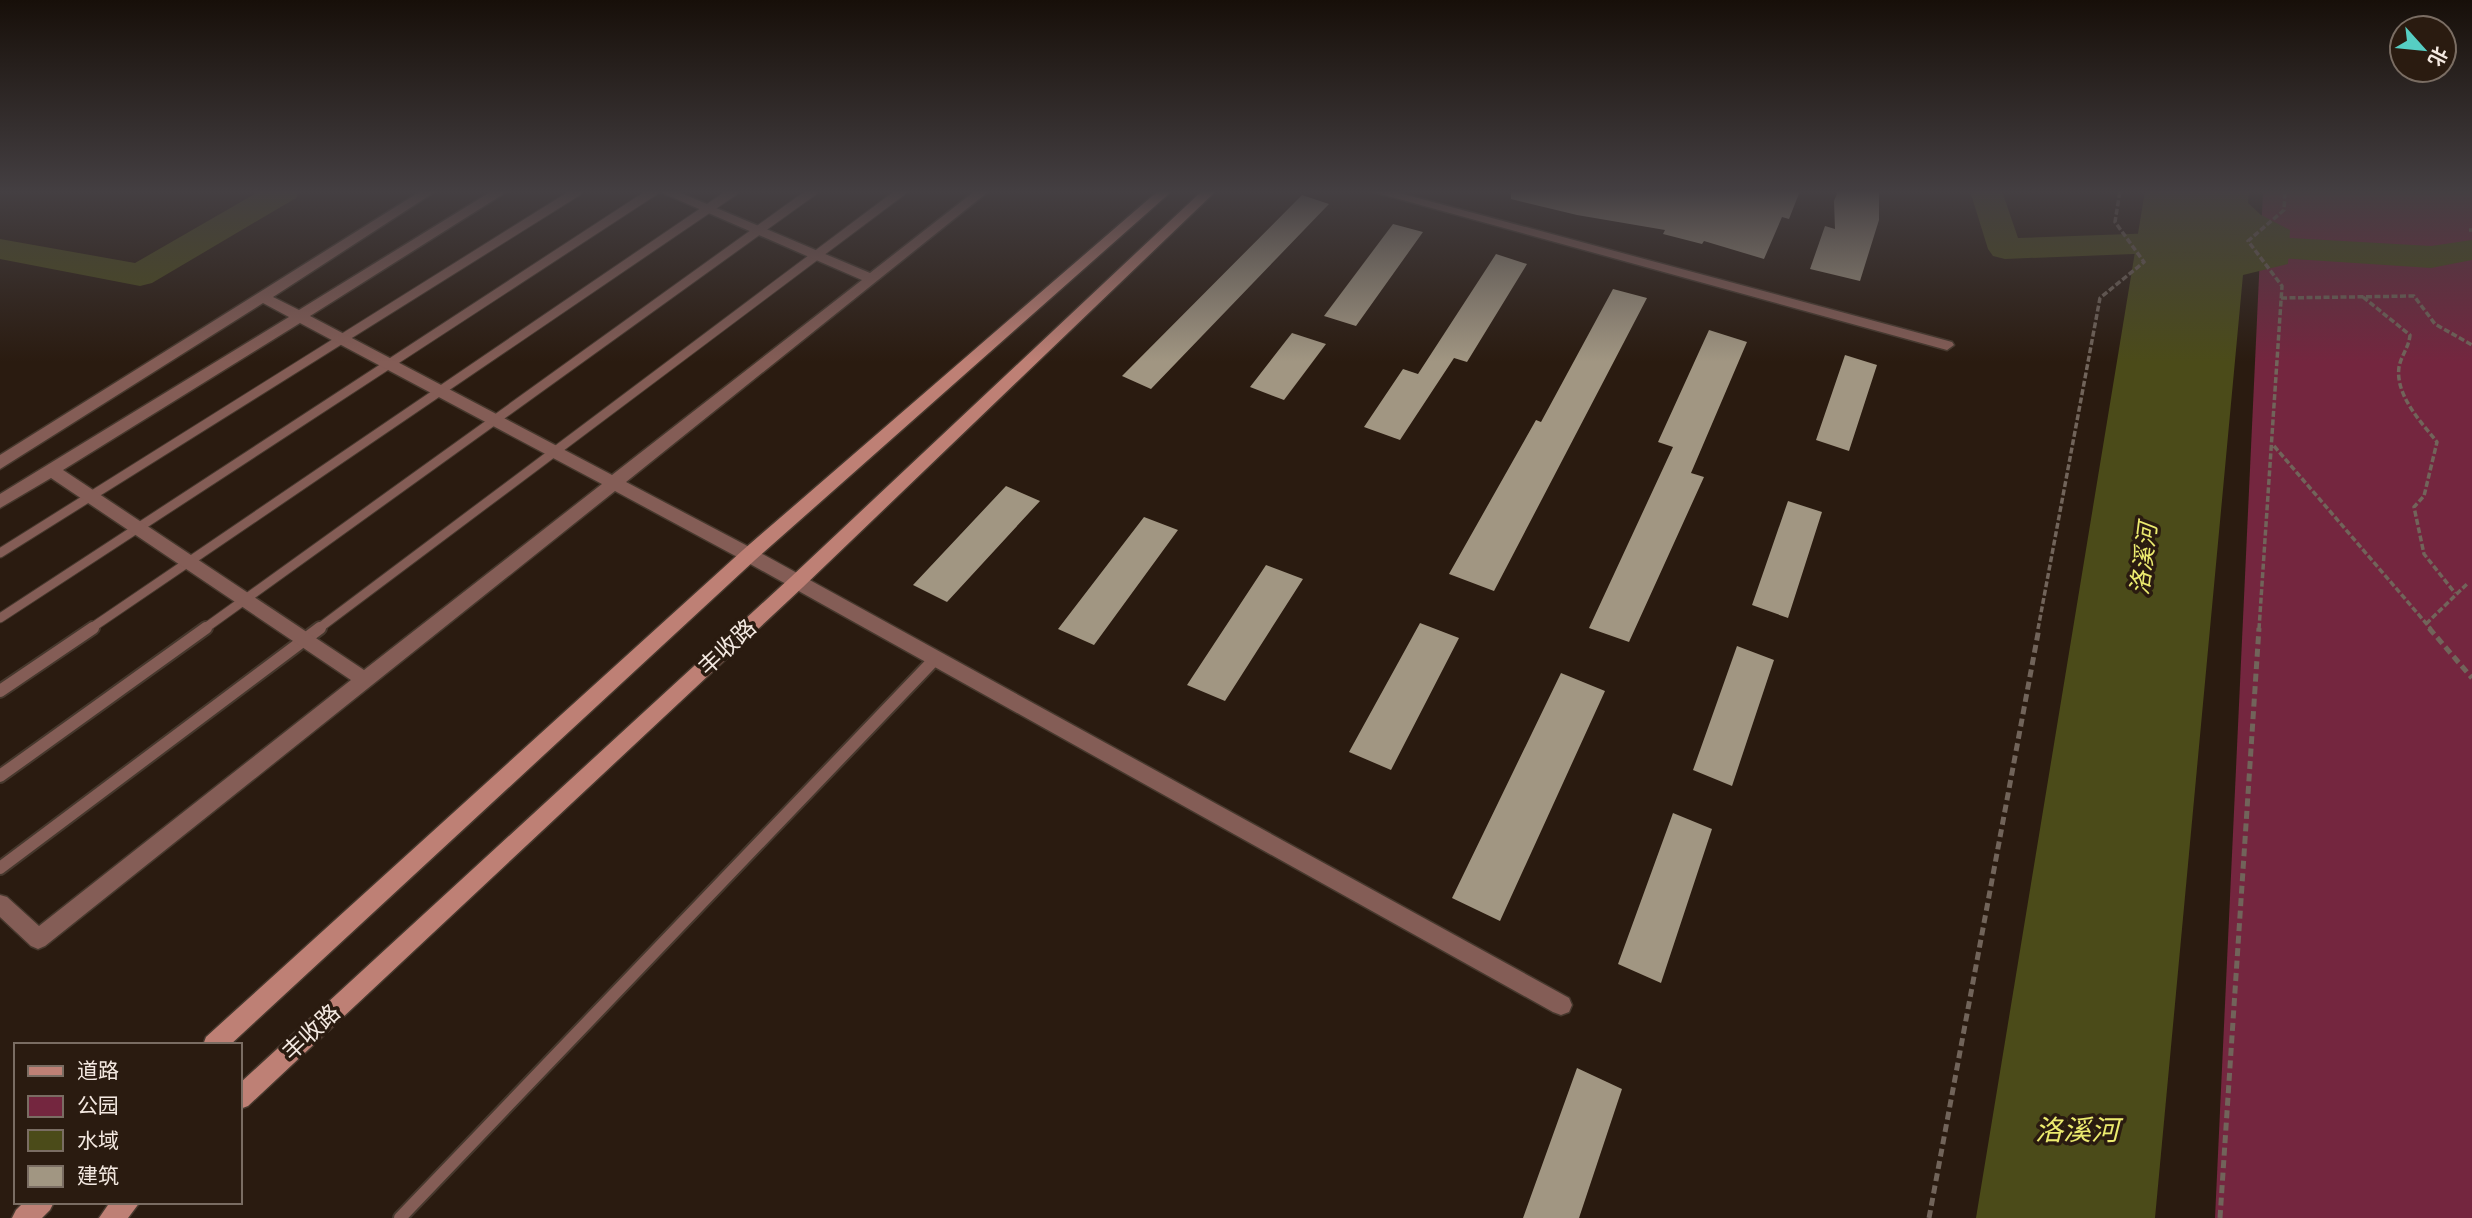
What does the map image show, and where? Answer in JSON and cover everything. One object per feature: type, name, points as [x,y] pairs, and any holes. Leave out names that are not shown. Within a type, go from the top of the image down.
[{"type":"main road","points":[[216,1043],[749,555],[1101,248]]},
{"type":"main road","name":"丰收路","points":[[242,1096],[797,582],[1150,248]]},
{"type":"main road","points":[[24,1218],[40,1204]]},
{"type":"main road","points":[[111,1218],[126,1204]]},
{"type":"street","points":[[0,463],[340,248]]},
{"type":"street","points":[[0,502],[410,248]]},
{"type":"street","points":[[797,248],[872,279]]},
{"type":"street","points":[[0,904],[38,939],[911,248]]},
{"type":"street","points":[[1587,248],[1947,345]]},
{"type":"street","points":[[263,297],[749,555],[1561,1005]]},
{"type":"street","points":[[51,470],[365,680]]},
{"type":"lane","points":[[0,553],[487,248]]},
{"type":"lane","points":[[0,618],[567,248]]},
{"type":"lane","points":[[0,691],[650,248]]},
{"type":"lane","points":[[0,776],[735,248]]},
{"type":"lane","points":[[0,868],[827,248]]},
{"type":"lane","points":[[400,1218],[935,659]]},
{"type":"path","points":[[1929,1218],[2099,298],[2144,262],[2134,248]]},
{"type":"path","points":[[2220,1218],[2282,286],[2253,248]]},
{"type":"path","points":[[2281,298],[2414,296],[2435,324],[2472,345]]},
{"type":"path","points":[[2362,297],[2410,335],[2397,379],[2421,422],[2437,442],[2424,496],[2414,507],[2424,554],[2455,593]]},
{"type":"path","points":[[2273,445],[2472,678]]},
{"type":"path","points":[[2426,624],[2468,583]]},
{"type":"green space","points":[[2260,248],[2472,248],[2472,1218],[2215,1218]]},
{"type":"water","name":"洛溪河","points":[[2136,248],[2289,248],[2288,264],[2243,275],[2155,1218],[1976,1218]]},
{"type":"building","points":[[1249,248],[1287,248],[1151,389],[1122,376]]},
{"type":"building","points":[[1375,248],[1412,248],[1356,326],[1324,316]]},
{"type":"building","points":[[1727,248],[1769,248],[1764,259]]},
{"type":"building","points":[[1817,248],[1870,248],[1860,281],[1810,269]]},
{"type":"building","points":[[1496,254],[1527,264],[1467,362],[1454,358],[1400,440],[1364,427],[1403,369],[1418,374]]},
{"type":"building","points":[[1613,289],[1647,298],[1494,591],[1449,574],[1536,420],[1541,422]]},
{"type":"building","points":[[1709,330],[1747,342],[1691,473],[1704,477],[1629,642],[1589,628],[1673,447],[1658,442]]},
{"type":"building","points":[[1292,333],[1326,344],[1284,400],[1250,387]]},
{"type":"building","points":[[1845,355],[1877,365],[1849,451],[1816,440]]},
{"type":"building","points":[[1006,486],[1040,501],[947,602],[913,585]]},
{"type":"building","points":[[1788,501],[1822,512],[1788,618],[1752,605]]},
{"type":"building","points":[[1144,517],[1178,530],[1094,645],[1058,629]]},
{"type":"building","points":[[1266,565],[1303,579],[1225,701],[1187,685]]},
{"type":"building","points":[[1420,623],[1459,638],[1391,770],[1349,752]]},
{"type":"building","points":[[1737,646],[1774,660],[1732,786],[1693,770]]},
{"type":"building","points":[[1561,673],[1605,691],[1500,921],[1452,898]]},
{"type":"building","points":[[1673,813],[1712,829],[1661,983],[1618,964]]},
{"type":"building","points":[[1577,1068],[1622,1089],[1579,1218],[1523,1218]]},
{"type":"waterway","points":[[0,249],[140,275],[187,248]]},
{"type":"waterway","points":[[2005,248],[2035,248]]},
{"type":"waterway","points":[[2281,248],[2431,257],[2472,250]]}]
